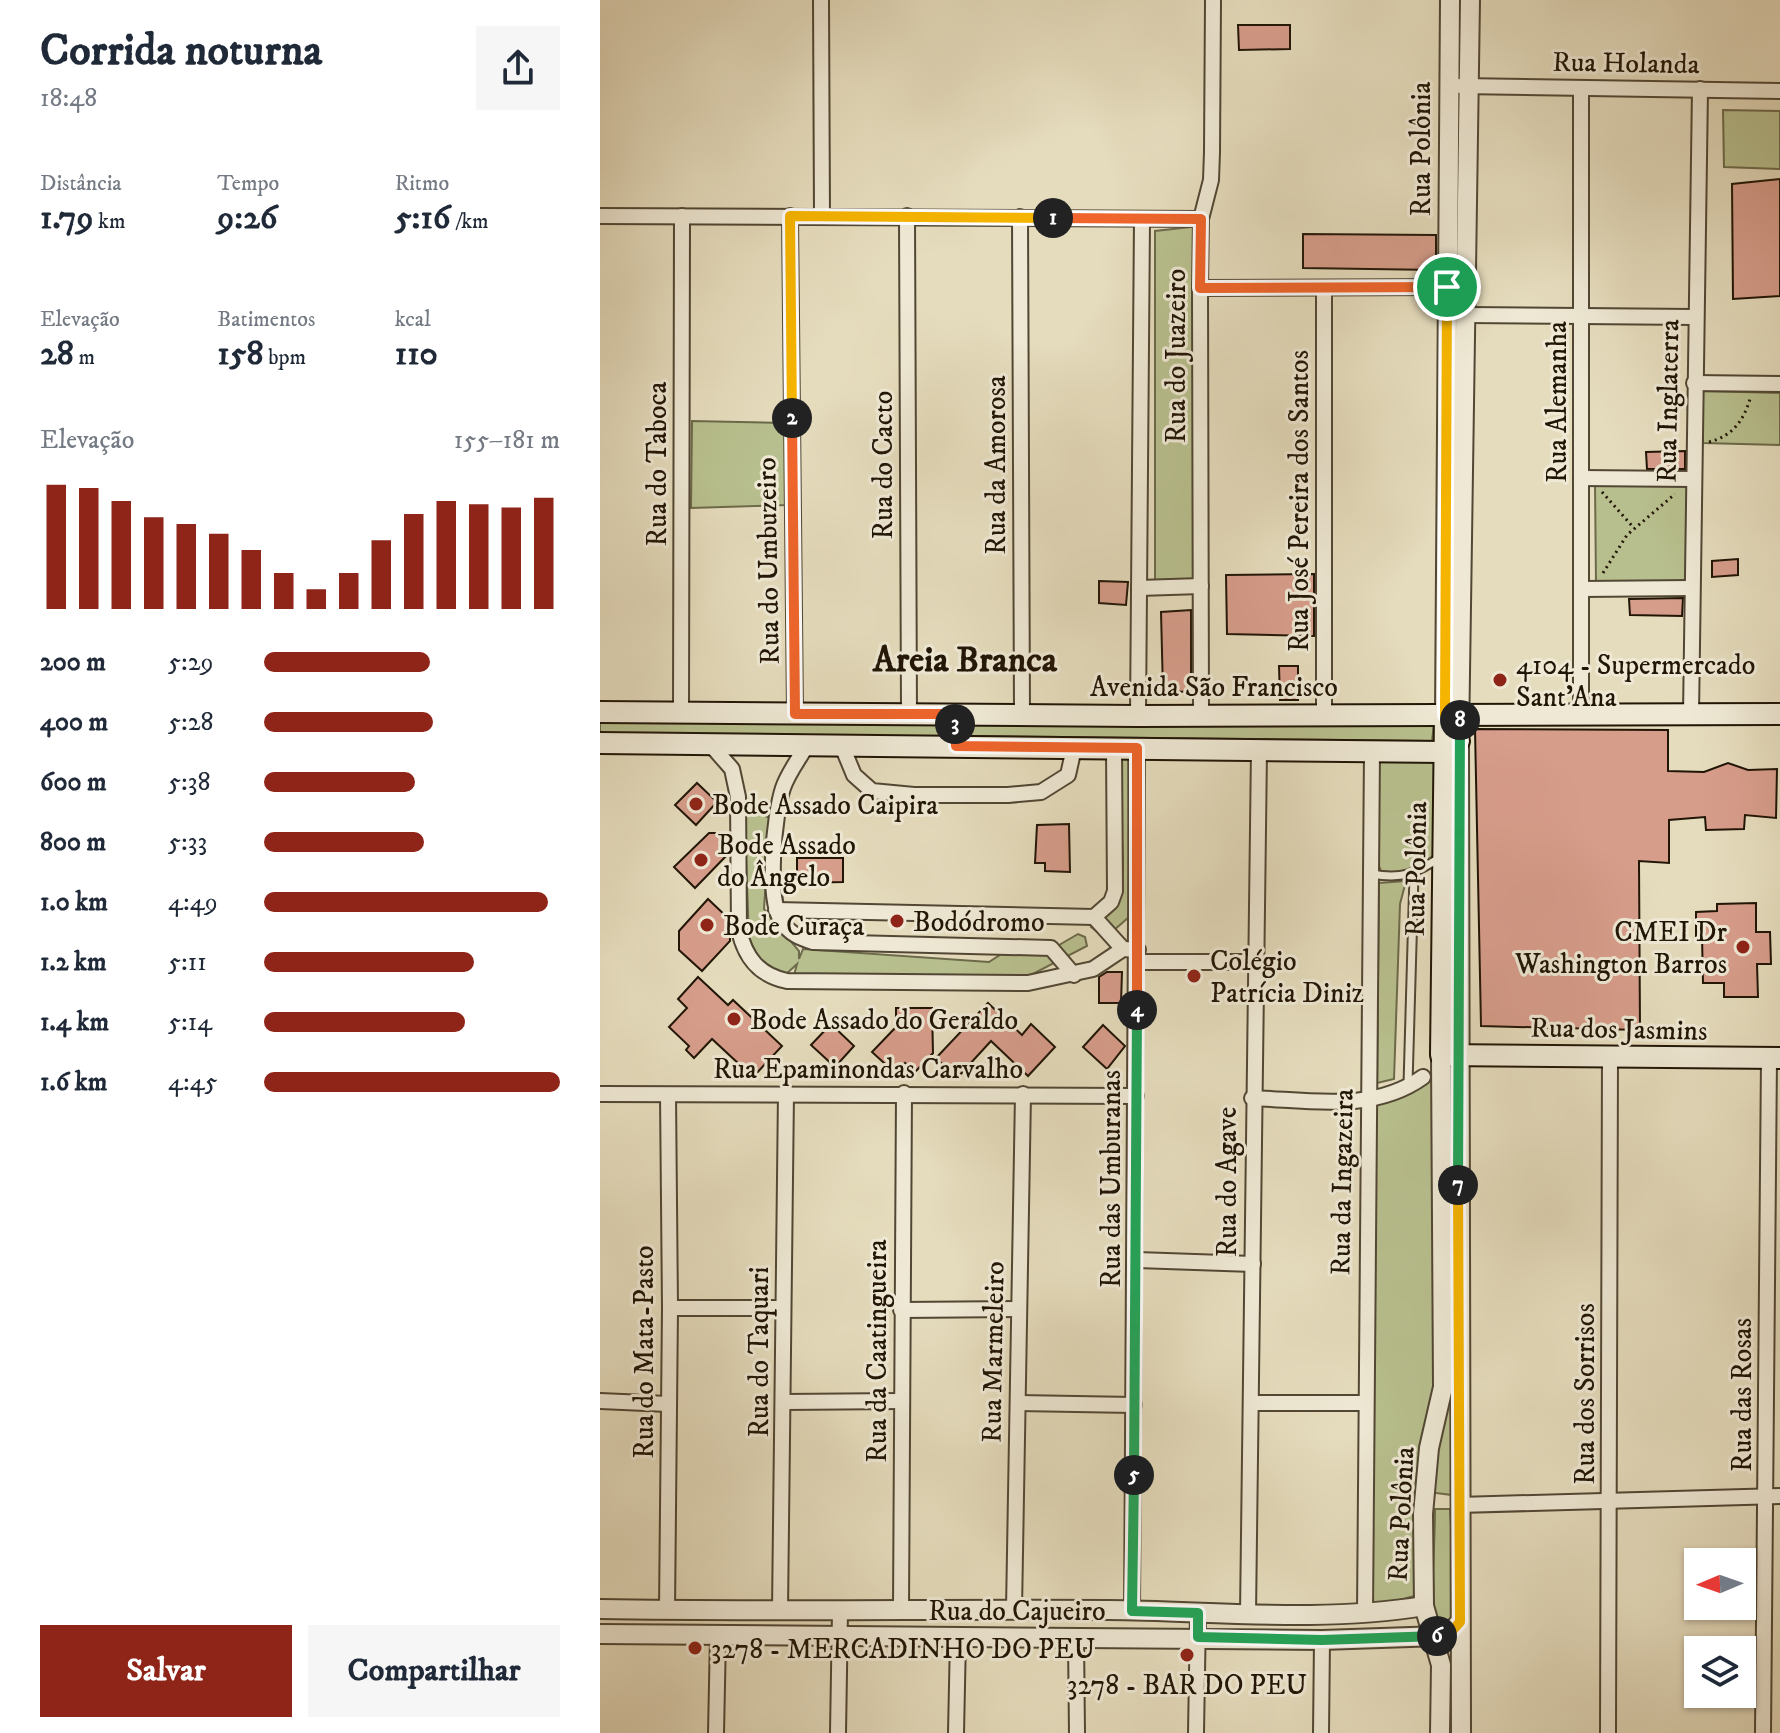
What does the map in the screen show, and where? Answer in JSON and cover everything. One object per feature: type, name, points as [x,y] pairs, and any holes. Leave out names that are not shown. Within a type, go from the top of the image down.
[{"type":"main road","name":"Avenida São Francisco","points":[[600,712],[1138,716],[1324,713],[1581,716],[1780,714]]},
{"type":"main road","name":"Rua Polônia","points":[[1450,1054],[1443,855],[1453,714]]},
{"type":"main road","points":[[600,743],[1372,751],[1452,747]]},
{"type":"main road","name":"Rua dos Jasmins","points":[[1450,1054],[1775,1058]]},
{"type":"street","points":[[821,0],[822,215]]},
{"type":"street","name":"Rua do Juazeiro","points":[[1201,714],[1201,219],[1211,180],[1213,0]]},
{"type":"street","name":"Rua Polônia","points":[[1450,0],[1447,287],[1453,714]]},
{"type":"street","name":"Rua Polônia","points":[[1453,714],[1467,315],[1470,0]]},
{"type":"street","name":"Rua Holanda","points":[[1448,86],[1780,91]]},
{"type":"street","name":"Rua Alemanha","points":[[1581,88],[1582,317],[1588,480],[1588,589],[1581,716]]},
{"type":"street","name":"Rua Inglaterra","points":[[1691,714],[1694,317],[1700,89]]},
{"type":"street","points":[[600,216],[1201,219]]},
{"type":"street","name":"Rua do Taboca","points":[[681,712],[682,216]]},
{"type":"street","name":"Rua do Umbuzeiro","points":[[790,216],[795,714]]},
{"type":"street","name":"Rua do Cacto","points":[[907,216],[909,713]]},
{"type":"street","name":"Rua da Amorosa","points":[[1020,217],[1022,713]]},
{"type":"street","name":"Rua do Juazeiro","points":[[1138,716],[1142,220]]},
{"type":"street","points":[[1200,288],[1447,287]]},
{"type":"street","name":"Rua José Pereira dos Santos","points":[[1324,289],[1324,713]]},
{"type":"street","points":[[1467,315],[1694,317]]},
{"type":"street","points":[[1694,383],[1780,384]]},
{"type":"street","points":[[1588,480],[1692,479]]},
{"type":"street","points":[[1139,588],[1201,586]]},
{"type":"street","points":[[1588,589],[1691,588]]},
{"type":"street","points":[[954,714],[956,746]]},
{"type":"street","points":[[710,744],[726,758],[735,780],[739,930],[743,949],[763,973],[787,981],[1015,983],[1074,975],[1133,954],[1256,962]]},
{"type":"street","points":[[807,745],[788,776],[778,809],[776,910],[788,930],[813,942],[1039,946],[1051,948],[1074,975]]},
{"type":"street","points":[[842,746],[854,775],[872,791],[914,795],[1041,792],[1068,775],[1074,748]]},
{"type":"street","name":"Rua Polônia","points":[[1440,1733],[1441,1665],[1424,1606],[1423,1514],[1429,1448],[1443,1387],[1452,747]]},
{"type":"street","name":"Rua das Umburanas","points":[[1132,1611],[1137,1260],[1133,954],[1137,748]]},
{"type":"street","points":[[1094,917],[1111,902],[1115,891],[1114,749]]},
{"type":"street","name":"Rua do Agave","points":[[1248,1614],[1253,1403],[1252,1098],[1259,750]]},
{"type":"street","name":"Rua da Ingazeira","points":[[1365,1613],[1372,751]]},
{"type":"street","points":[[776,910],[1094,917],[1133,954]]},
{"type":"street","name":"Rua Polônia","points":[[1450,1054],[1461,1733]]},
{"type":"street","name":"Rua dos Sorrisos","points":[[1608,1733],[1610,1055]]},
{"type":"street","name":"Rua das Rosas","points":[[1763,1733],[1773,1496],[1775,1058]]},
{"type":"street","points":[[1252,1098],[1368,1102],[1408,1087],[1423,1077]]},
{"type":"street","name":"Rua Epaminondas Carvalho","points":[[600,1094],[786,1092],[1136,1096]]},
{"type":"street","name":"Rua do Taquari","points":[[780,1611],[786,1092]]},
{"type":"street","name":"Rua da Caatingueira","points":[[901,1609],[904,1093]]},
{"type":"street","name":"Rua Marmeleiro","points":[[1014,1610],[1023,1094]]},
{"type":"street","name":"Rua do Mata-Pasto","points":[[667,1610],[670,1308],[668,1095]]},
{"type":"street","points":[[1137,1260],[1253,1264]]},
{"type":"street","points":[[670,1308],[783,1308]]},
{"type":"street","points":[[901,1310],[1019,1309]]},
{"type":"street","points":[[600,1401],[668,1404]]},
{"type":"street","points":[[784,1402],[901,1401]]},
{"type":"street","points":[[1018,1403],[1134,1405]]},
{"type":"street","points":[[1253,1403],[1365,1403]]},
{"type":"street","points":[[1423,1514],[1436,1502],[1459,1505],[1773,1496]]},
{"type":"street","name":"Rua do Cajueiro","points":[[600,1609],[1248,1614],[1365,1613],[1424,1606]]},
{"type":"street","points":[[838,1733],[840,1611]]},
{"type":"street","points":[[1196,1733],[1198,1613]]},
{"type":"street","points":[[1434,1636],[1451,1632],[1460,1622]]},
{"type":"street","name":"Rua do Cajueiro","points":[[600,1634],[1322,1640],[1434,1636]]},
{"type":"street","points":[[716,1733],[718,1636]]},
{"type":"street","points":[[956,1733],[958,1638]]},
{"type":"street","points":[[1076,1639],[1077,1733]]},
{"type":"street","points":[[1321,1733],[1322,1640]]},
{"type":"lane","points":[[1370,873],[1392,878],[1414,874],[1443,855]]},
{"type":"lane","points":[[1408,1087],[1414,874]]},
{"type":"path","points":[[1693,443],[1727,437],[1744,415],[1751,384]]},
{"type":"path","points":[[1588,480],[1635,529]]},
{"type":"path","points":[[1588,589],[1619,545],[1679,490]]},
{"type":"green space","points":[[1723,110],[1780,111],[1780,169],[1724,167]]},
{"type":"green space","points":[[1200,226],[1198,580],[1155,580],[1155,231]]},
{"type":"green space","points":[[1703,391],[1780,393],[1780,445],[1703,443]]},
{"type":"green space","points":[[692,421],[785,423],[787,505],[691,508]]},
{"type":"green space","points":[[1690,481],[1687,585],[1596,585],[1595,483]]},
{"type":"green space","points":[[600,718],[944,720],[943,738],[600,735]]},
{"type":"green space","points":[[967,719],[1434,723],[1432,741],[969,736]]},
{"type":"green space","points":[[1119,756],[1128,757],[1129,917],[1105,938],[1091,927],[1120,898],[1123,867]]},
{"type":"green space","points":[[1379,760],[1439,761],[1438,853],[1404,874],[1381,871],[1377,861]]},
{"type":"green space","points":[[744,808],[770,818],[764,909],[799,951],[799,959],[803,949],[989,962],[1003,953],[1047,952],[1078,934],[1085,937],[1087,946],[1027,977],[794,975],[797,964],[785,975],[762,961],[749,937]]},
{"type":"green space","points":[[1406,881],[1400,904],[1394,1079],[1377,1083],[1379,883]]},
{"type":"green space","points":[[1455,1067],[1452,1495],[1428,1492],[1438,1435],[1448,1069]]},
{"type":"green space","points":[[1435,1071],[1439,1404],[1418,1595],[1370,1608],[1373,1107]]},
{"type":"green space","points":[[1435,1509],[1450,1509],[1456,1613],[1449,1621],[1433,1619]]},
{"type":"building","points":[[1238,25],[1290,25],[1290,49],[1239,50]]},
{"type":"building","points":[[1780,179],[1780,296],[1733,299],[1732,184]]},
{"type":"building","points":[[1303,234],[1436,235],[1436,270],[1303,268]]},
{"type":"building","points":[[1685,451],[1685,469],[1647,469],[1646,452]]},
{"type":"building","points":[[1738,559],[1738,575],[1712,577],[1712,561]]},
{"type":"building","points":[[1314,574],[1314,636],[1227,634],[1226,575]]},
{"type":"building","points":[[1099,581],[1128,582],[1126,605],[1099,603]]},
{"type":"building","points":[[1683,598],[1682,616],[1630,615],[1629,599]]},
{"type":"building","points":[[1191,610],[1191,692],[1163,691],[1161,612]]},
{"type":"building","points":[[1279,666],[1298,666],[1298,700],[1280,700]]},
{"type":"building","points":[[1475,729],[1668,730],[1668,771],[1704,772],[1728,763],[1748,770],[1777,769],[1776,818],[1745,815],[1744,829],[1706,830],[1705,817],[1669,820],[1669,863],[1639,861],[1640,1030],[1481,1026]]},
{"type":"building","name":"Bode Assado Caipira","points":[[697,783],[717,802],[696,825],[675,805]]},
{"type":"building","points":[[1069,824],[1070,872],[1045,871],[1045,863],[1035,863],[1037,825]]},
{"type":"building","name":"Bode Assado do Ângelo","points":[[709,833],[728,833],[728,854],[695,888],[674,867]]},
{"type":"building","points":[[797,858],[843,858],[843,882],[797,883]]},
{"type":"building","name":"Bode Curaça","points":[[708,899],[729,919],[730,941],[702,971],[679,950],[679,931]]},
{"type":"building","name":"CMEI Dr Washington Barros","points":[[1756,903],[1756,932],[1770,932],[1771,964],[1757,964],[1758,997],[1724,997],[1724,983],[1703,983],[1702,936],[1696,936],[1696,912],[1717,911],[1717,904]]},
{"type":"building","points":[[1107,972],[1122,972],[1121,1003],[1099,1003],[1099,977]]},
{"type":"building","name":"Bode Assado do Geraldo","points":[[698,977],[728,1005],[733,1000],[782,1046],[753,1077],[712,1039],[694,1058],[686,1050],[689,1046],[669,1027],[687,1008],[678,999]]},
{"type":"building","points":[[988,1003],[1022,1035],[1031,1024],[1055,1047],[1028,1076],[991,1041],[957,1078],[936,1058]]},
{"type":"building","points":[[896,1008],[932,1008],[933,1053],[915,1072],[905,1063],[895,1073],[872,1052],[896,1027]]},
{"type":"building","points":[[831,1024],[854,1046],[835,1067],[811,1045]]},
{"type":"building","points":[[1103,1025],[1125,1046],[1107,1069],[1083,1047]]},
{"type":"place","name":"4104 - Supermercado Sant'Ana","points":[[1500,680]]},
{"type":"place","name":"Bode Assado Caipira","points":[[696,804]]},
{"type":"place","name":"Bode Assado do Ângelo","points":[[701,860]]},
{"type":"place","name":"Bodódromo","points":[[897,921]]},
{"type":"place","name":"Bode Curaça","points":[[707,925]]},
{"type":"place","name":"CMEI Dr Washington Barros","points":[[1743,947]]},
{"type":"place","name":"Colégio Patrícia Diniz","points":[[1194,976]]},
{"type":"place","name":"Bode Assado do Geraldo","points":[[734,1019]]},
{"type":"place","name":"3278 - MERCADINHO DO PEU","points":[[695,1648]]},
{"type":"place","name":"3278 - BAR DO PEU","points":[[1187,1655]]},
{"type":"district","name":"Areia Branca","points":[[965,658]]},
{"type":"route","points":[[790,216],[1201,219],[1200,288],[1447,287],[1445,715],[1461,714],[1458,1054],[1460,1622],[1455,1630],[1440,1636],[1322,1640],[1198,1637],[1198,1613],[1132,1611],[1137,1260],[1137,748],[956,746],[954,714],[795,714],[790,216]]}]
